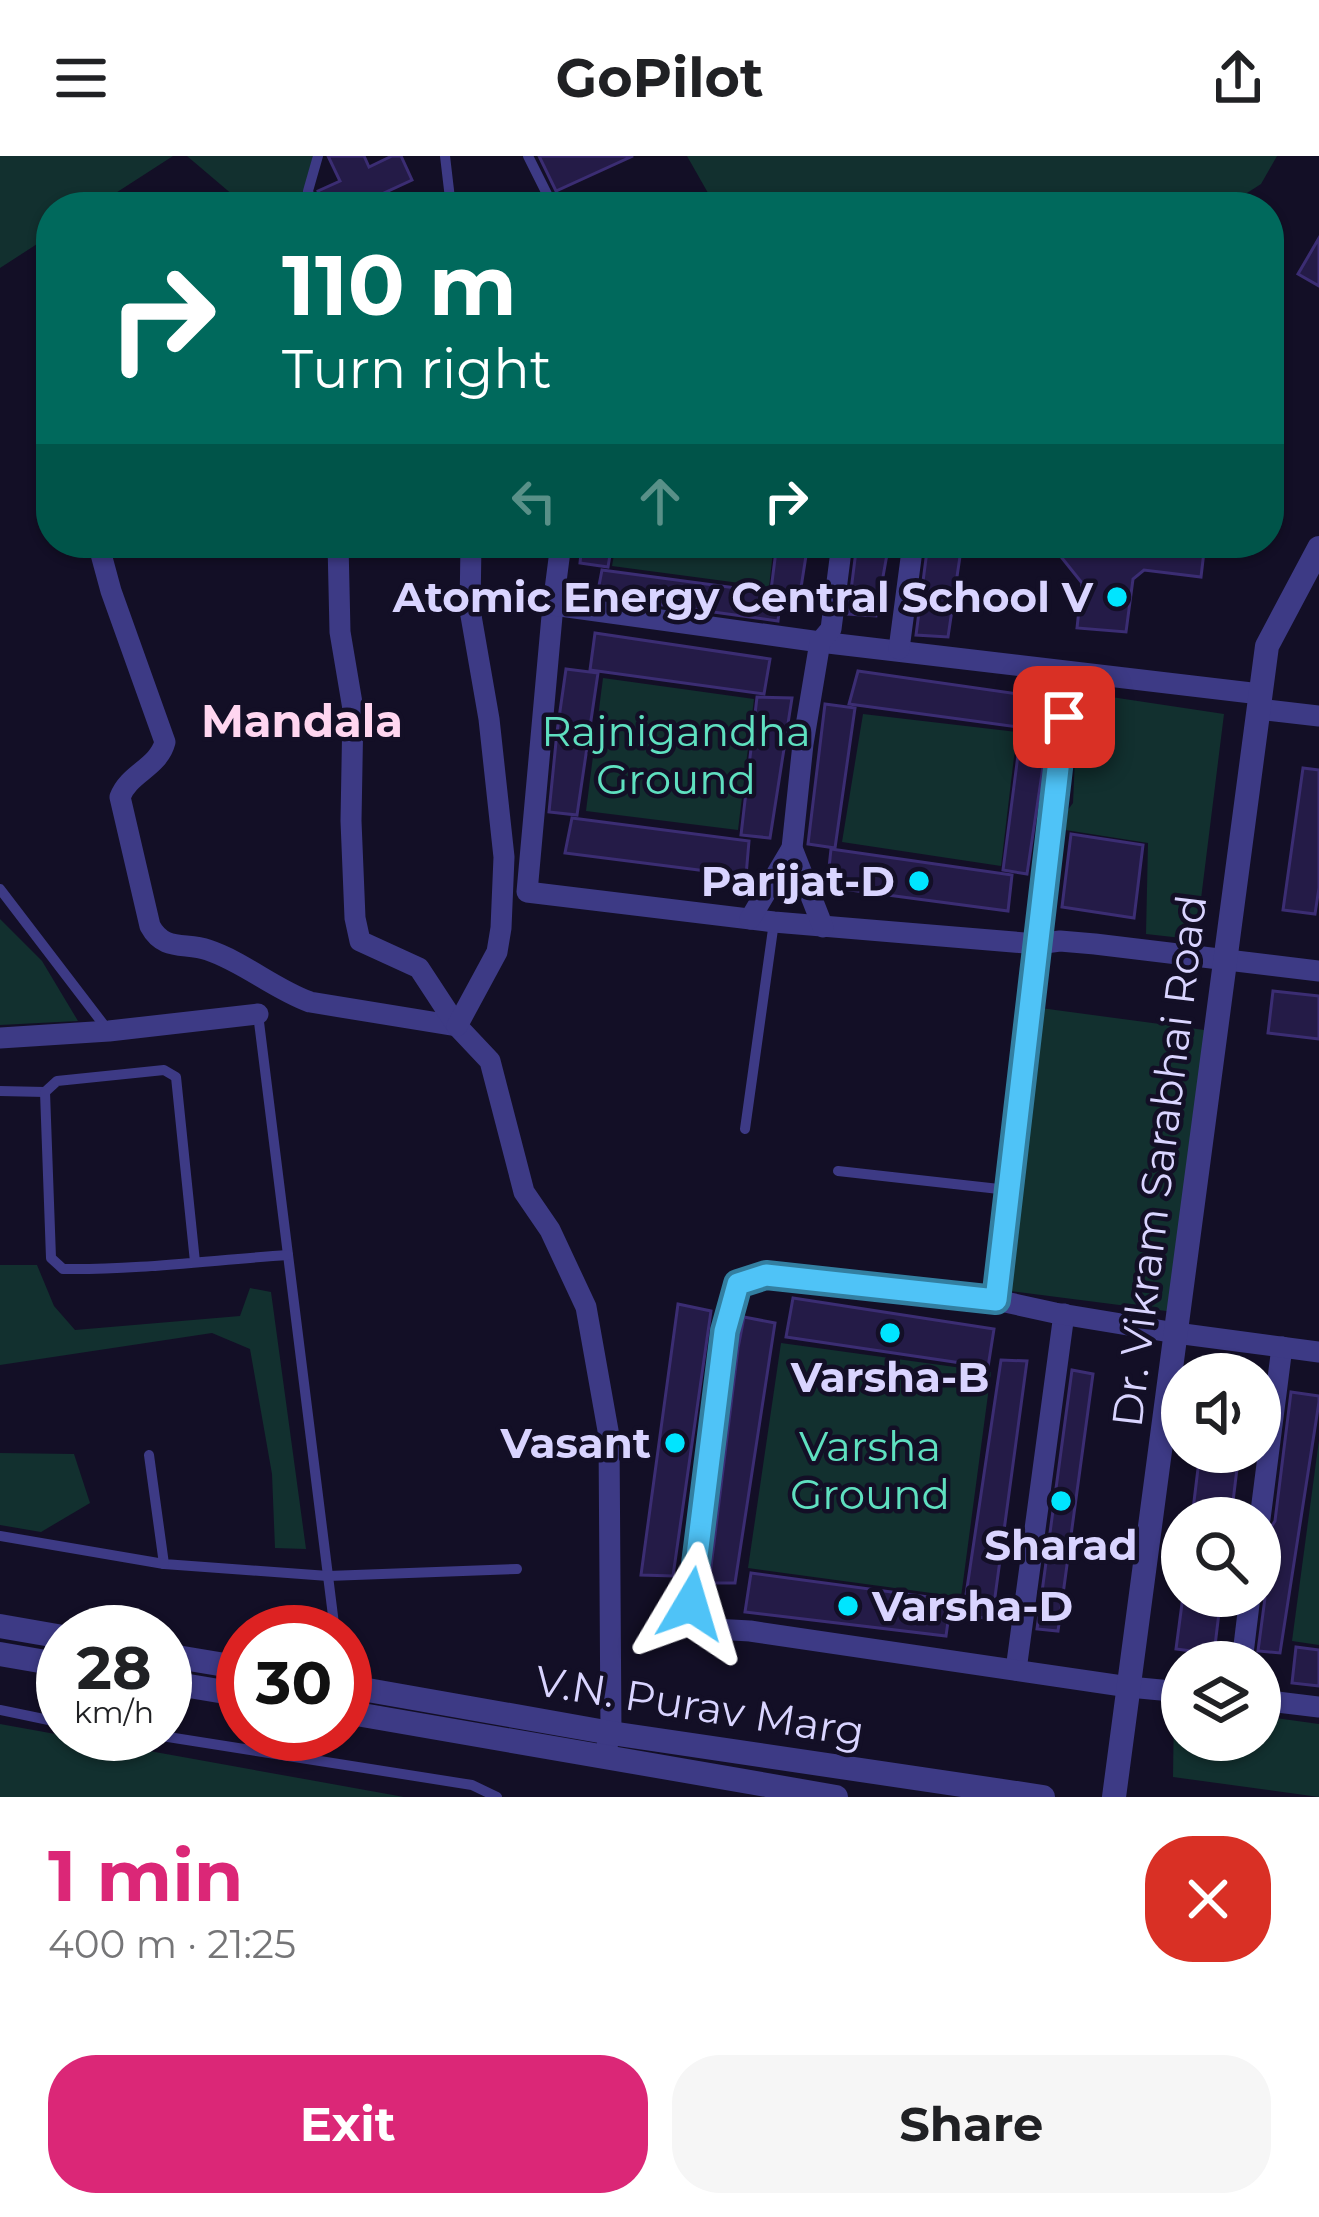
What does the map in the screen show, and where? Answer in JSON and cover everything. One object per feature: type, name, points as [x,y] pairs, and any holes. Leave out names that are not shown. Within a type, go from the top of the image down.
[{"type":"street","name":"Dr. Vikram Sarabhai Road","points":[[1114,1797],[1267,646],[1319,548]]},
{"type":"street","points":[[102,558],[165,742],[157,761],[124,787],[121,797],[155,935],[162,942],[206,949],[310,1002],[457,1026]]},
{"type":"street","points":[[338,558],[340,632],[353,709],[352,841],[355,918],[361,941],[419,968],[457,1026],[490,1061],[524,1192],[550,1230],[586,1307],[609,1436],[607,1746]]},
{"type":"street","points":[[457,1026],[497,952],[504,857],[489,719],[470,610],[471,558]]},
{"type":"street","points":[[559,558],[527,892],[774,922],[1037,944],[1095,944],[1319,971]]},
{"type":"street","points":[[750,919],[791,848],[820,642],[831,629],[840,558]]},
{"type":"street","points":[[899,650],[911,558]]},
{"type":"street","points":[[553,605],[1070,672],[1319,716]]},
{"type":"street","points":[[996,1300],[1070,672]]},
{"type":"street","points":[[791,848],[823,926]]},
{"type":"street","points":[[0,1038],[258,1014]]},
{"type":"street","points":[[1161,1690],[750,1630],[697,1628],[691,1604],[725,1331],[738,1284],[766,1275],[996,1300],[1176,1333],[1319,1352]]},
{"type":"street","points":[[1016,1670],[1064,1314]]},
{"type":"street","points":[[1263,1497],[1282,1347]]},
{"type":"street","points":[[0,1626],[36,1632]]},
{"type":"street","points":[[0,1654],[36,1660]]},
{"type":"street","name":"V.N. Purav Marg","points":[[372,1692],[607,1746],[775,1792],[836,1797]]},
{"type":"street","points":[[1281,1702],[1319,1707]]},
{"type":"street","name":"V.N. Purav Marg","points":[[372,1716],[607,1746],[778,1758],[1043,1797]]},
{"type":"lane","points":[[308,192],[318,156]]},
{"type":"lane","points":[[445,156],[450,192]]},
{"type":"lane","points":[[528,156],[546,192]]},
{"type":"lane","points":[[0,890],[109,1031]]},
{"type":"lane","points":[[746,1129],[774,922]]},
{"type":"lane","points":[[258,1014],[332,1605]]},
{"type":"lane","points":[[0,1091],[45,1092],[57,1081],[164,1070],[176,1077],[195,1262]]},
{"type":"lane","points":[[45,1092],[51,1258],[63,1269],[288,1255]]},
{"type":"lane","points":[[838,1172],[1009,1190]]},
{"type":"lane","points":[[149,1455],[164,1564]]},
{"type":"lane","points":[[0,1536],[164,1564],[328,1576],[518,1569]]},
{"type":"lane","points":[[0,1710],[36,1717]]},
{"type":"lane","points":[[192,1741],[472,1785],[497,1797]]},
{"type":"lane","points":[[775,1792],[778,1758]]},
{"type":"green space","points":[[0,156],[173,156],[117,192],[36,192],[36,245],[0,268]]},
{"type":"green space","points":[[187,156],[313,156],[304,192],[229,192]]},
{"type":"green space","points":[[687,156],[1277,156],[1261,184],[1248,192],[707,192]]},
{"type":"green space","points":[[613,558],[772,558],[769,587],[612,566]]},
{"type":"green space","name":"Rajnigandha Ground","points":[[603,678],[754,699],[738,830],[586,811]]},
{"type":"green space","points":[[1078,692],[1224,714],[1197,931],[1182,938],[1146,934],[1148,843],[1059,829],[1073,803]]},
{"type":"green space","points":[[863,714],[1017,732],[1001,866],[842,842]]},
{"type":"green space","points":[[0,919],[42,961],[78,1021],[0,1025]]},
{"type":"green space","points":[[1033,1007],[1212,1031],[1174,1312],[1002,1290]]},
{"type":"green space","points":[[0,1265],[37,1265],[54,1306],[75,1330],[240,1316],[250,1288],[271,1292],[306,1549],[275,1548],[272,1474],[250,1349],[212,1333],[0,1365]]},
{"type":"green space","name":"Varsha Ground","points":[[781,1343],[991,1372],[961,1597],[748,1568]]},
{"type":"green space","points":[[1319,1440],[1319,1645],[1292,1641]]},
{"type":"green space","points":[[0,1453],[74,1454],[90,1503],[41,1532],[0,1525]]},
{"type":"green space","points":[[1281,1719],[1319,1724],[1319,1797],[1173,1777],[1173,1761],[1281,1761]]},
{"type":"green space","points":[[0,1724],[36,1731],[36,1761],[192,1759],[404,1797],[0,1797]]},
{"type":"building","points":[[328,156],[364,156],[369,167],[401,156],[412,180],[386,192],[318,192],[340,181]]},
{"type":"building","points":[[539,156],[633,156],[556,191]]},
{"type":"building","points":[[1319,238],[1319,286],[1298,274]]},
{"type":"building","points":[[580,558],[610,558],[608,567],[580,563]]},
{"type":"building","points":[[775,558],[806,558],[800,594],[771,590]]},
{"type":"building","points":[[855,558],[886,558],[876,616],[848,614]]},
{"type":"building","points":[[926,558],[960,558],[948,637],[916,635]]},
{"type":"building","points":[[1062,558],[1203,558],[1201,577],[1144,570],[1133,579],[1126,632],[1077,628],[1082,583]]},
{"type":"building","points":[[602,570],[781,594],[778,621],[597,596]]},
{"type":"building","points":[[595,633],[770,659],[764,694],[590,670]]},
{"type":"building","points":[[566,669],[598,673],[577,815],[549,812]]},
{"type":"building","points":[[858,671],[1032,696],[1025,728],[849,704]]},
{"type":"building","points":[[757,697],[792,698],[770,838],[741,835]]},
{"type":"building","points":[[825,704],[855,708],[835,848],[808,844]]},
{"type":"building","points":[[1021,732],[1048,733],[1027,874],[1003,870]]},
{"type":"building","points":[[1303,768],[1319,770],[1315,914],[1283,910]]},
{"type":"building","points":[[572,818],[749,841],[746,876],[565,853]]},
{"type":"building","points":[[1071,834],[1143,845],[1134,918],[1062,907]]},
{"type":"building","name":"Parijat-D","points":[[831,849],[1012,875],[1008,911],[827,887]]},
{"type":"building","points":[[1273,991],[1319,996],[1319,1039],[1268,1033]]},
{"type":"building","name":"Varsha-B","points":[[793,1298],[994,1329],[988,1367],[786,1337]]},
{"type":"building","name":"Vasant","points":[[678,1304],[711,1311],[673,1576],[641,1575]]},
{"type":"building","points":[[744,1317],[775,1323],[735,1583],[709,1583],[738,1348]]},
{"type":"building","points":[[1001,1360],[1027,1361],[992,1619],[963,1615]]},
{"type":"building","name":"Sharad","points":[[1072,1370],[1093,1374],[1058,1631],[1037,1629]]},
{"type":"building","points":[[1291,1392],[1319,1396],[1281,1647],[1281,1641],[1259,1641],[1262,1617],[1281,1617],[1281,1473]]},
{"type":"building","points":[[1197,1473],[1236,1473],[1234,1497],[1195,1497]]},
{"type":"building","name":"Varsha-D","points":[[751,1573],[951,1600],[946,1636],[745,1612]]},
{"type":"building","points":[[1180,1617],[1218,1617],[1216,1641],[1177,1641]]},
{"type":"building","points":[[1296,1647],[1319,1650],[1319,1686],[1292,1683]]},
{"type":"place","name":"Atomic Energy Central School V","points":[[1117,597]]},
{"type":"place","name":"Parijat-D","points":[[919,881]]},
{"type":"place","name":"Varsha-B","points":[[890,1333]]},
{"type":"place","name":"Vasant","points":[[675,1443]]},
{"type":"place","name":"Sharad","points":[[1061,1501]]},
{"type":"place","name":"Varsha-D","points":[[848,1606]]},
{"type":"district","name":"Mandala","points":[[302,720]]},
{"type":"route","points":[[691,1604],[725,1331],[738,1284],[766,1275],[996,1300],[1064,717]]}]
